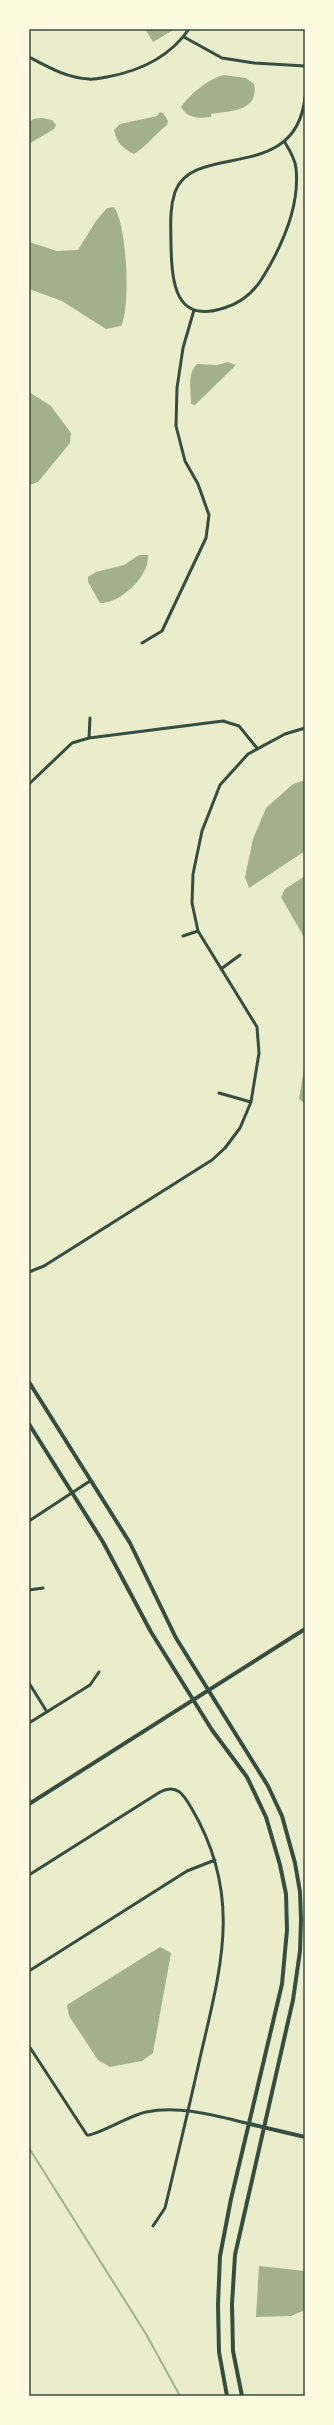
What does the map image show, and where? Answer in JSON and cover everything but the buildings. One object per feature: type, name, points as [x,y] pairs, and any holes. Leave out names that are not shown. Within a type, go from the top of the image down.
[{"type":"street","points":[[29,57],[62,74],[90,79],[123,74],[144,68],[165,55],[189,29]]},
{"type":"street","points":[[184,36],[222,58],[254,64],[305,66]]},
{"type":"street","points":[[284,141],[292,154],[296,168],[294,205],[277,254],[257,287],[236,304],[214,311],[194,310],[183,303],[175,290],[170,206],[177,186],[196,170],[262,154],[284,141],[299,123],[305,97]]},
{"type":"street","points":[[142,643],[162,631],[206,538],[209,515],[198,484],[185,461],[176,426],[177,388],[183,348],[194,310]]},
{"type":"street","points":[[89,738],[90,718]]},
{"type":"street","points":[[29,784],[72,743],[89,738],[223,721],[239,726],[256,748]]},
{"type":"street","points":[[29,1272],[44,1266],[212,1160],[225,1148],[240,1128],[251,1102],[259,1053],[257,1027],[198,931],[192,903],[193,874],[202,831],[220,785],[256,748],[285,734],[305,728]]},
{"type":"street","points":[[183,936],[198,931]]},
{"type":"street","points":[[221,969],[240,955]]},
{"type":"street","points":[[219,1093],[251,1102]]},
{"type":"street","points":[[29,1382],[130,1543],[176,1638],[251,1756],[282,1816],[300,1892],[300,1951],[294,1993],[235,2255],[232,2304],[233,2351],[242,2396]]},
{"type":"street","points":[[29,1424],[103,1542],[151,1632],[193,1699],[250,1782],[266,1817],[280,1865],[286,1894],[287,1942],[282,1984],[231,2199],[220,2256],[218,2305],[219,2352],[227,2396]]},
{"type":"street","points":[[29,1521],[90,1481]]},
{"type":"street","points":[[29,1590],[43,1588]]},
{"type":"street","points":[[29,1804],[305,1629]]},
{"type":"street","points":[[29,1724],[90,1685],[99,1672]]},
{"type":"street","points":[[29,1683],[47,1712]]},
{"type":"street","points":[[29,1875],[160,1792],[170,1788],[178,1790],[185,1797],[206,1835],[215,1860],[224,1913],[222,1958],[165,2208],[153,2226]]},
{"type":"street","points":[[29,1971],[187,1871],[215,1860]]},
{"type":"street","points":[[29,2046],[87,2135],[96,2134],[121,2120],[146,2112],[188,2111],[305,2137]]},
{"type":"shaded area","points":[[145,29],[175,29],[153,42]]},
{"type":"shaded area","points":[[223,75],[246,78],[254,84],[255,93],[248,105],[235,110],[211,114],[211,117],[207,118],[190,116],[184,111],[181,107],[194,92],[211,80]]},
{"type":"shaded area","points":[[160,112],[163,113],[168,121],[167,125],[134,154],[121,145],[116,138],[114,130],[120,124],[157,116]]},
{"type":"shaded area","points":[[42,118],[52,120],[56,125],[54,129],[29,144],[29,123],[33,119]]},
{"type":"shaded area","points":[[114,207],[122,231],[125,248],[127,285],[126,302],[121,326],[106,329],[62,301],[29,289],[29,242],[57,251],[78,250],[96,221],[107,208]]},
{"type":"shaded area","points":[[228,362],[236,365],[195,405],[191,404],[191,377],[197,364],[217,365]]},
{"type":"shaded area","points":[[29,392],[51,406],[71,433],[70,443],[38,482],[29,485]]},
{"type":"shaded area","points":[[139,555],[148,555],[144,572],[139,580],[125,594],[108,602],[100,603],[88,582],[88,577],[96,572],[124,565]]},
{"type":"shaded area","points":[[305,780],[305,851],[249,888],[245,877],[253,839],[266,808],[293,784]]},
{"type":"shaded area","points":[[305,876],[305,939],[281,897],[285,889]]},
{"type":"shaded area","points":[[305,1063],[305,1102],[304,1103],[299,1099]]},
{"type":"shaded area","points":[[160,1947],[171,1953],[153,2053],[142,2061],[110,2067],[98,2060],[69,2016],[67,2005]]},
{"type":"shaded area","points":[[259,2266],[305,2271],[305,2310],[291,2316],[256,2317]]},
{"type":"waterway","points":[[29,2148],[146,2334],[180,2396]]}]
